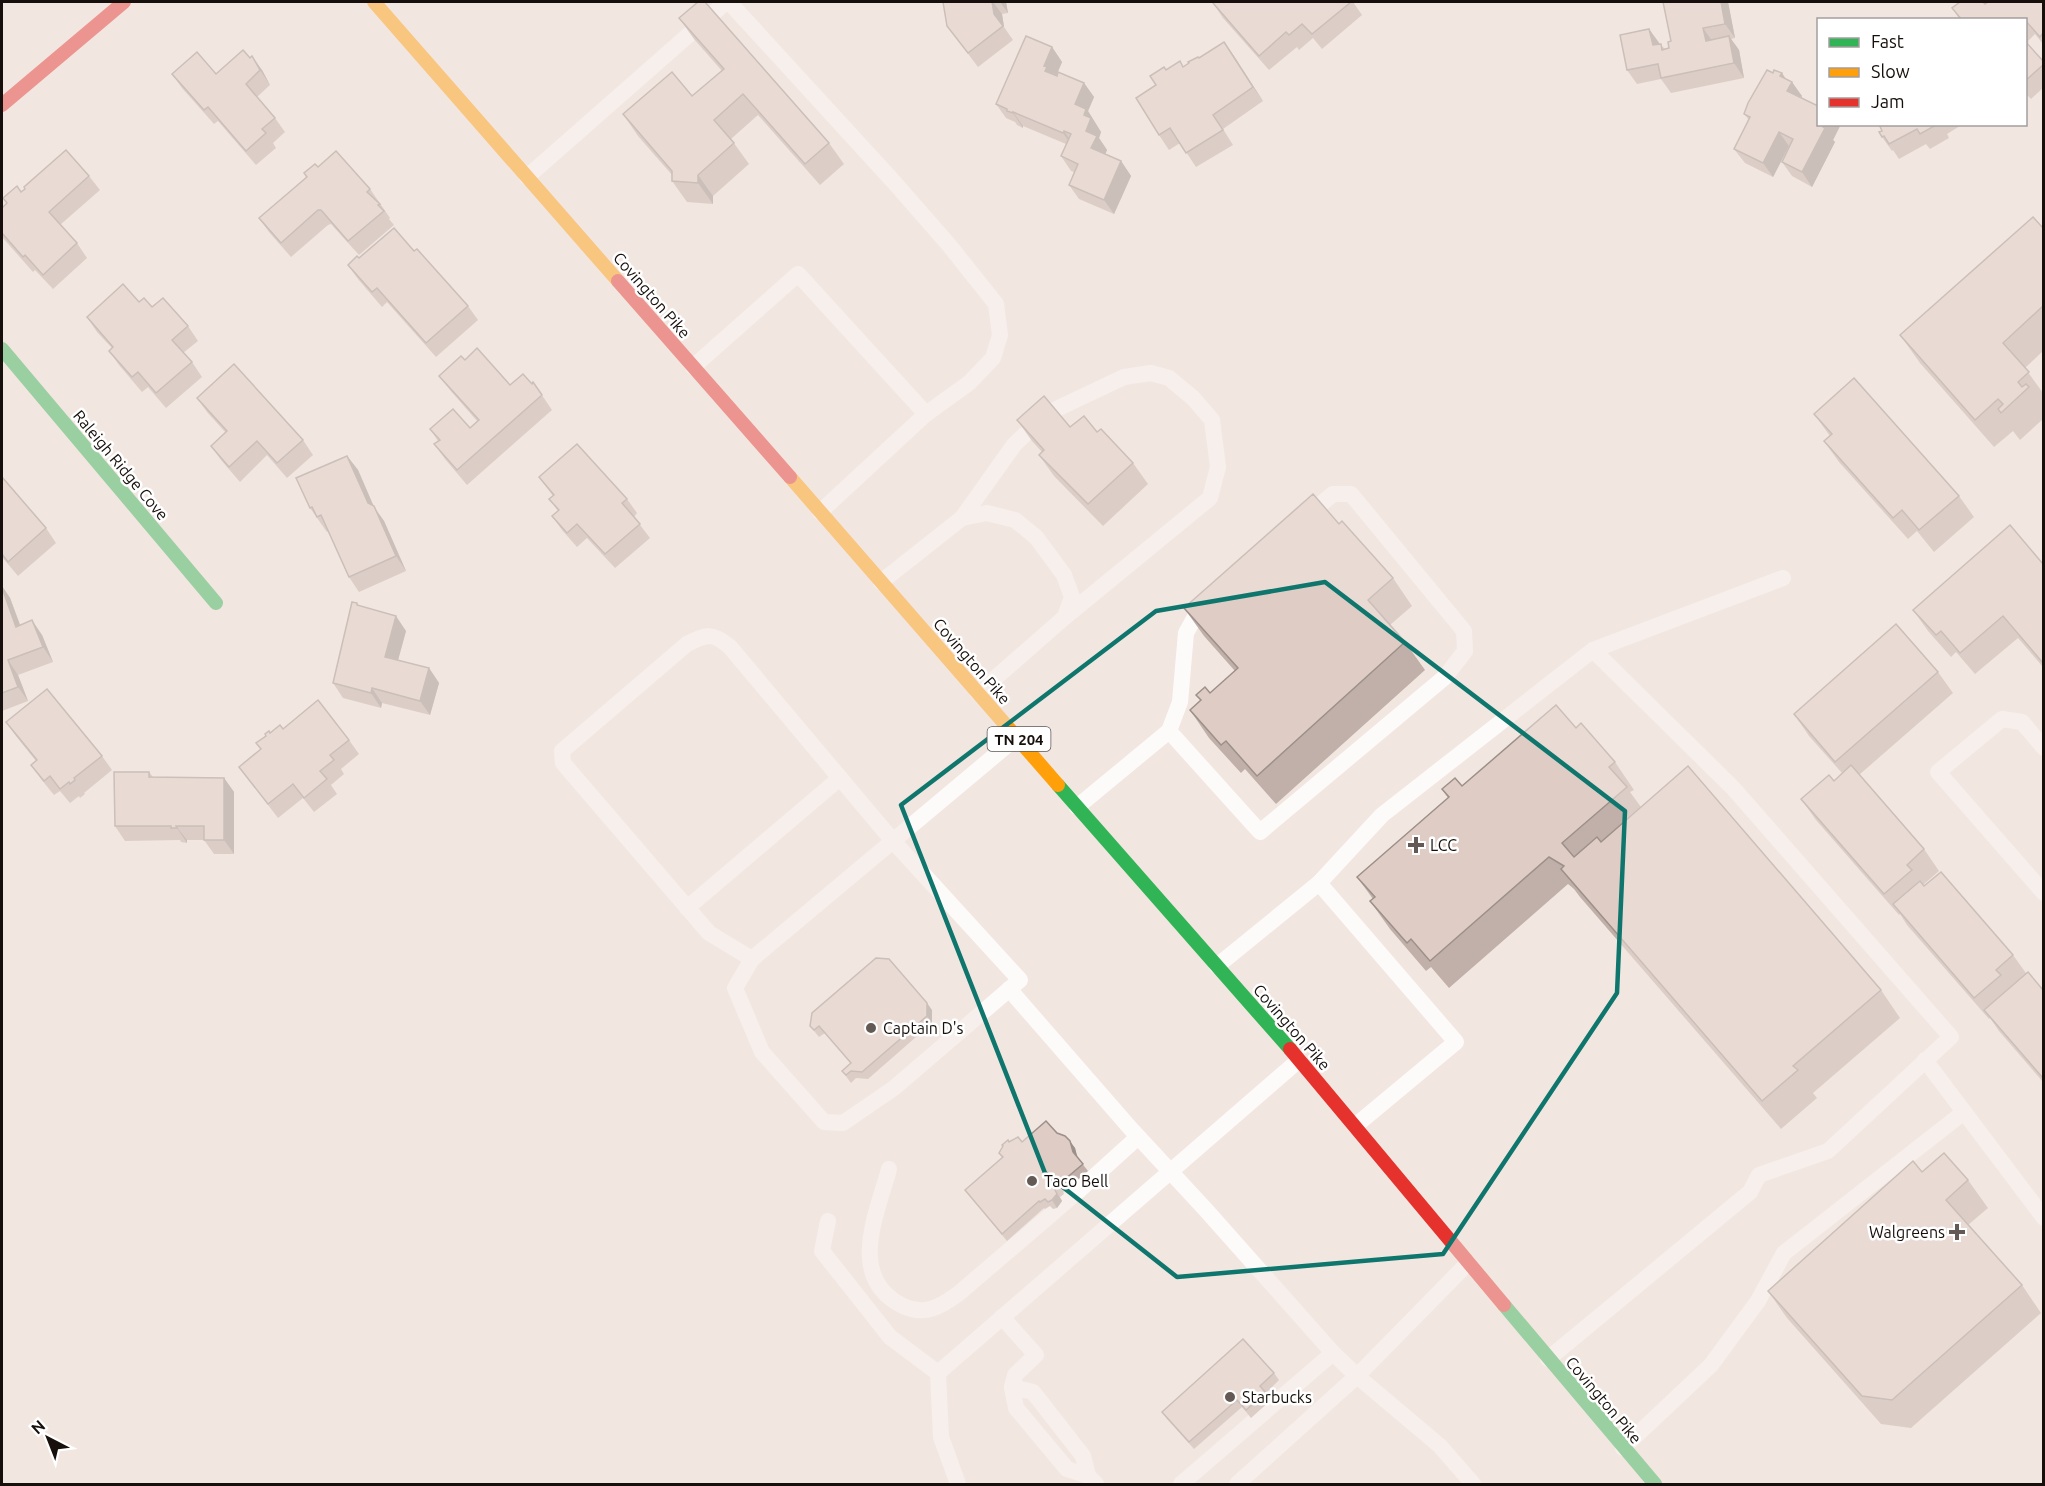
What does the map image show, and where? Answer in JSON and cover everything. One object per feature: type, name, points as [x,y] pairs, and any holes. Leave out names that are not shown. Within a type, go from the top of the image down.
[{"type":"main road","points":[[2,105],[124,2]]},
{"type":"main road","name":"Covington Pike","points":[[374,2],[1299,1060],[1655,1485]]},
{"type":"main road","name":"Raleigh Ridge Cove","points":[[2,349],[216,603]]},
{"type":"lane","points":[[527,177],[728,2],[949,245],[996,304],[1000,335],[993,358],[969,383],[926,414],[820,512]]},
{"type":"lane","points":[[693,367],[798,274],[926,414]]},
{"type":"lane","points":[[881,582],[962,518],[1014,445],[1046,414],[1124,377],[1151,373],[1169,378],[1193,398],[1212,420],[1218,467],[1210,498],[1065,617],[978,693]]},
{"type":"lane","points":[[1169,731],[1260,832],[1445,677],[1465,651],[1464,631],[1351,494],[1333,494],[1288,532]]},
{"type":"lane","points":[[962,518],[987,513],[1015,520],[1036,537],[1064,575],[1072,597],[1065,617]]},
{"type":"lane","points":[[1217,966],[1319,883],[1382,815],[1593,650],[1783,578]]},
{"type":"lane","points":[[1077,807],[1169,731],[1180,702],[1186,633],[1200,609],[1218,593]]},
{"type":"lane","points":[[752,959],[709,933],[563,763],[562,750],[687,644],[706,635],[720,638],[730,647],[893,841],[1020,980],[894,1088],[843,1123],[824,1122],[762,1052],[735,988],[752,959],[893,841],[1017,737]]},
{"type":"lane","points":[[1548,1359],[1750,1192],[1759,1175],[1828,1151],[1951,1036],[1733,788],[1593,650]]},
{"type":"lane","points":[[2043,748],[2022,722],[2002,719],[1938,772],[2043,893]]},
{"type":"lane","points":[[687,908],[840,778]]},
{"type":"lane","points":[[1319,883],[1456,1042],[1354,1126]]},
{"type":"lane","points":[[1009,989],[1138,1137],[1333,1353],[1440,1446],[1473,1485]]},
{"type":"lane","points":[[938,1373],[1299,1060]]},
{"type":"lane","points":[[1925,1060],[2043,1218]]},
{"type":"lane","points":[[1623,1448],[1711,1365],[1758,1301],[1784,1253],[1964,1112]]},
{"type":"lane","points":[[889,1169],[871,1234],[870,1265],[879,1286],[892,1300],[913,1310],[929,1311],[958,1294],[1138,1137]]},
{"type":"lane","points":[[828,1221],[822,1251],[890,1337],[938,1373]]},
{"type":"lane","points":[[1237,1485],[1357,1376],[1468,1263]]},
{"type":"lane","points":[[1002,1317],[1036,1355],[1015,1375],[1012,1387],[1016,1408],[1066,1469],[1092,1480]]},
{"type":"lane","points":[[1181,1485],[1333,1353]]},
{"type":"lane","points":[[938,1373],[941,1437],[958,1485]]},
{"type":"lane","points":[[1012,1387],[1033,1392],[1083,1456],[1092,1480]]},
{"type":"highlighted area","points":[[1325,582],[1625,811],[1617,993],[1443,1254],[1177,1277],[1045,1173],[901,805],[1156,611]]},
{"type":"building","points":[[698,2],[705,2],[829,143],[805,164],[743,94],[714,120],[734,143],[698,175],[698,183],[672,181],[672,171],[623,114],[672,72],[692,96],[724,69],[679,18]]},
{"type":"building","points":[[943,2],[992,2],[994,14],[1003,26],[968,53],[947,26]]},
{"type":"building","points":[[1351,2],[1312,34],[1302,24],[1289,35],[1286,32],[1259,56],[1213,3]]},
{"type":"building","points":[[1663,2],[1721,2],[1725,24],[1703,28],[1706,41],[1729,36],[1734,63],[1661,78],[1658,64],[1627,70],[1620,35],[1649,29],[1653,45],[1661,44],[1662,50],[1669,48],[1668,42],[1671,41]]},
{"type":"building","points":[[1960,2],[1983,2],[1985,4],[1988,2],[2043,2],[2043,33],[2040,37],[2027,22],[2027,18],[1960,18],[1952,8]]},
{"type":"building","points":[[1026,36],[1052,47],[1044,66],[1047,67],[1045,71],[1057,76],[1058,72],[1084,83],[1075,104],[1086,109],[1084,115],[1091,118],[1086,131],[1097,136],[1091,148],[1121,161],[1104,200],[1069,185],[1078,164],[1061,156],[1071,134],[1007,111],[996,104]]},
{"type":"building","points":[[1224,42],[1253,87],[1213,115],[1223,130],[1186,153],[1170,128],[1159,135],[1136,98],[1156,85],[1150,76],[1164,67],[1166,70],[1180,61],[1183,67]]},
{"type":"building","points":[[2027,43],[2043,61],[2043,65],[2027,79]]},
{"type":"building","points":[[243,50],[250,58],[252,56],[260,70],[246,84],[275,118],[262,129],[266,133],[246,151],[208,107],[204,110],[172,74],[197,52],[216,74]]},
{"type":"building","points":[[1767,70],[1773,73],[1774,70],[1782,73],[1780,76],[1792,82],[1787,91],[1817,106],[1817,126],[1825,128],[1802,172],[1782,162],[1793,139],[1779,132],[1763,163],[1734,149],[1750,117],[1744,114]]},
{"type":"building","points":[[1880,126],[1934,126],[1920,134],[1917,129],[1889,144],[1879,132],[1882,131]]},
{"type":"building","points":[[66,150],[89,176],[49,212],[77,243],[43,275],[2,233],[2,208],[7,203],[3,198],[17,186],[21,192],[25,189],[24,187]]},
{"type":"building","points":[[336,151],[370,189],[367,192],[384,211],[348,241],[321,210],[318,210],[281,243],[259,218],[307,177],[304,173],[315,164],[318,167]]},
{"type":"building","points":[[2033,217],[2043,228],[2043,306],[2003,343],[2029,372],[2018,382],[2022,387],[2026,384],[2029,387],[2001,413],[1998,409],[2003,404],[1998,399],[1975,420],[1900,335]]},
{"type":"building","points":[[394,228],[414,251],[417,249],[468,306],[426,343],[377,288],[372,292],[348,265]]},
{"type":"building","points":[[123,284],[139,302],[144,298],[152,307],[163,298],[188,326],[172,340],[192,362],[156,393],[138,372],[132,377],[109,351],[113,347],[87,317]]},
{"type":"building","points":[[477,348],[510,385],[523,374],[532,384],[533,382],[542,395],[457,470],[434,444],[440,440],[430,429],[453,409],[470,428],[479,420],[439,376],[461,356],[465,360]]},
{"type":"building","points":[[234,364],[303,440],[277,463],[257,441],[229,467],[211,446],[227,431],[197,398]]},
{"type":"building","points":[[1854,378],[1959,496],[1919,530],[1902,510],[1893,518],[1824,441],[1832,434],[1814,414]]},
{"type":"building","points":[[1044,396],[1070,427],[1084,416],[1097,432],[1101,429],[1133,463],[1088,504],[1039,455],[1044,450],[1017,420]]},
{"type":"building","points":[[577,444],[627,499],[622,503],[640,524],[605,554],[577,524],[567,533],[552,516],[559,510],[549,499],[554,495],[539,477]]},
{"type":"building","points":[[347,456],[368,503],[374,506],[396,556],[349,577],[321,515],[317,517],[312,507],[310,508],[296,478]]},
{"type":"building","points":[[2,477],[46,528],[8,562],[2,554]]},
{"type":"building","points":[[1313,494],[1339,524],[1342,521],[1393,578],[1368,600],[1405,642],[1257,776],[1226,741],[1221,745],[1190,710],[1201,700],[1196,695],[1205,687],[1210,693],[1238,668],[1184,608]]},
{"type":"building","points":[[2010,525],[2043,564],[2043,663],[2003,616],[1960,653],[1941,631],[1936,635],[1913,610]]},
{"type":"building","points":[[2,588],[16,627],[32,620],[43,647],[8,660],[18,687],[2,693]]},
{"type":"building","points":[[352,602],[396,616],[385,657],[429,668],[420,701],[372,688],[371,693],[333,683]]},
{"type":"building","points":[[1896,624],[1938,672],[1835,762],[1794,714]]},
{"type":"building","points":[[47,689],[102,756],[74,778],[75,780],[70,784],[69,782],[60,789],[50,776],[44,781],[31,765],[37,760],[6,722]]},
{"type":"building","points":[[318,700],[349,740],[330,755],[334,760],[320,771],[327,779],[304,798],[293,784],[268,804],[239,767],[261,749],[256,743],[266,736],[265,734],[280,725],[283,729]]},
{"type":"building","points":[[1556,705],[1576,728],[1581,723],[1615,762],[1609,767],[1627,787],[1562,843],[1574,857],[1597,837],[1601,842],[1688,766],[1881,990],[1793,1066],[1798,1070],[1762,1101],[1561,869],[1564,866],[1549,857],[1430,961],[1411,939],[1407,943],[1370,901],[1375,897],[1357,877],[1449,797],[1442,789],[1455,778],[1462,786]]},
{"type":"building","points":[[1851,765],[1924,849],[1907,865],[1912,870],[1884,894],[1801,799],[1829,775],[1834,781]]},
{"type":"building","points":[[114,772],[149,772],[149,777],[224,778],[224,840],[204,840],[204,826],[171,828],[171,826],[115,826]]},
{"type":"building","points":[[1941,872],[2013,955],[1996,970],[2001,975],[1974,998],[1893,904],[1920,881],[1924,886]]},
{"type":"building","name":"Captain D's","points":[[876,958],[889,959],[927,1003],[927,1016],[862,1072],[851,1071],[846,1075],[842,1071],[851,1063],[819,1026],[814,1030],[810,1026],[812,1013]]},
{"type":"building","points":[[2028,972],[2043,990],[2043,1078],[1984,1010]]},
{"type":"building","name":"Taco Bell","points":[[1046,1121],[1057,1133],[1070,1141],[1073,1152],[1083,1164],[1058,1185],[1055,1190],[1057,1194],[1052,1200],[1039,1201],[1002,1234],[965,1190],[1003,1157],[999,1153],[1002,1145],[1018,1137],[1022,1142]]},
{"type":"building","name":"Walgreens","points":[[1944,1153],[1968,1180],[1946,1200],[2022,1285],[1892,1400],[1862,1396],[1768,1291],[1913,1161],[1922,1172]]},
{"type":"building","name":"Starbucks","points":[[1243,1339],[1274,1373],[1260,1386],[1266,1393],[1246,1410],[1237,1400],[1189,1442],[1162,1412]]},
{"type":"traffic: fast","points":[[2,349],[216,603]]},
{"type":"traffic: fast","points":[[1058,785],[1290,1049]]},
{"type":"traffic: fast","points":[[1504,1305],[1655,1484]]},
{"type":"traffic: slow","points":[[374,2],[618,281]]},
{"type":"traffic: slow","points":[[790,477],[1058,785]]},
{"type":"traffic: jam","points":[[2,105],[124,2]]},
{"type":"traffic: jam","points":[[618,281],[790,477]]},
{"type":"traffic: jam","points":[[1290,1049],[1504,1305]]},
{"type":"place","name":"LCC","points":[[1416,845]]},
{"type":"place","name":"Captain D's","points":[[871,1028]]},
{"type":"place","name":"Taco Bell","points":[[1032,1181]]},
{"type":"place","name":"Walgreens","points":[[1957,1232]]},
{"type":"place","name":"Starbucks","points":[[1230,1397]]}]
